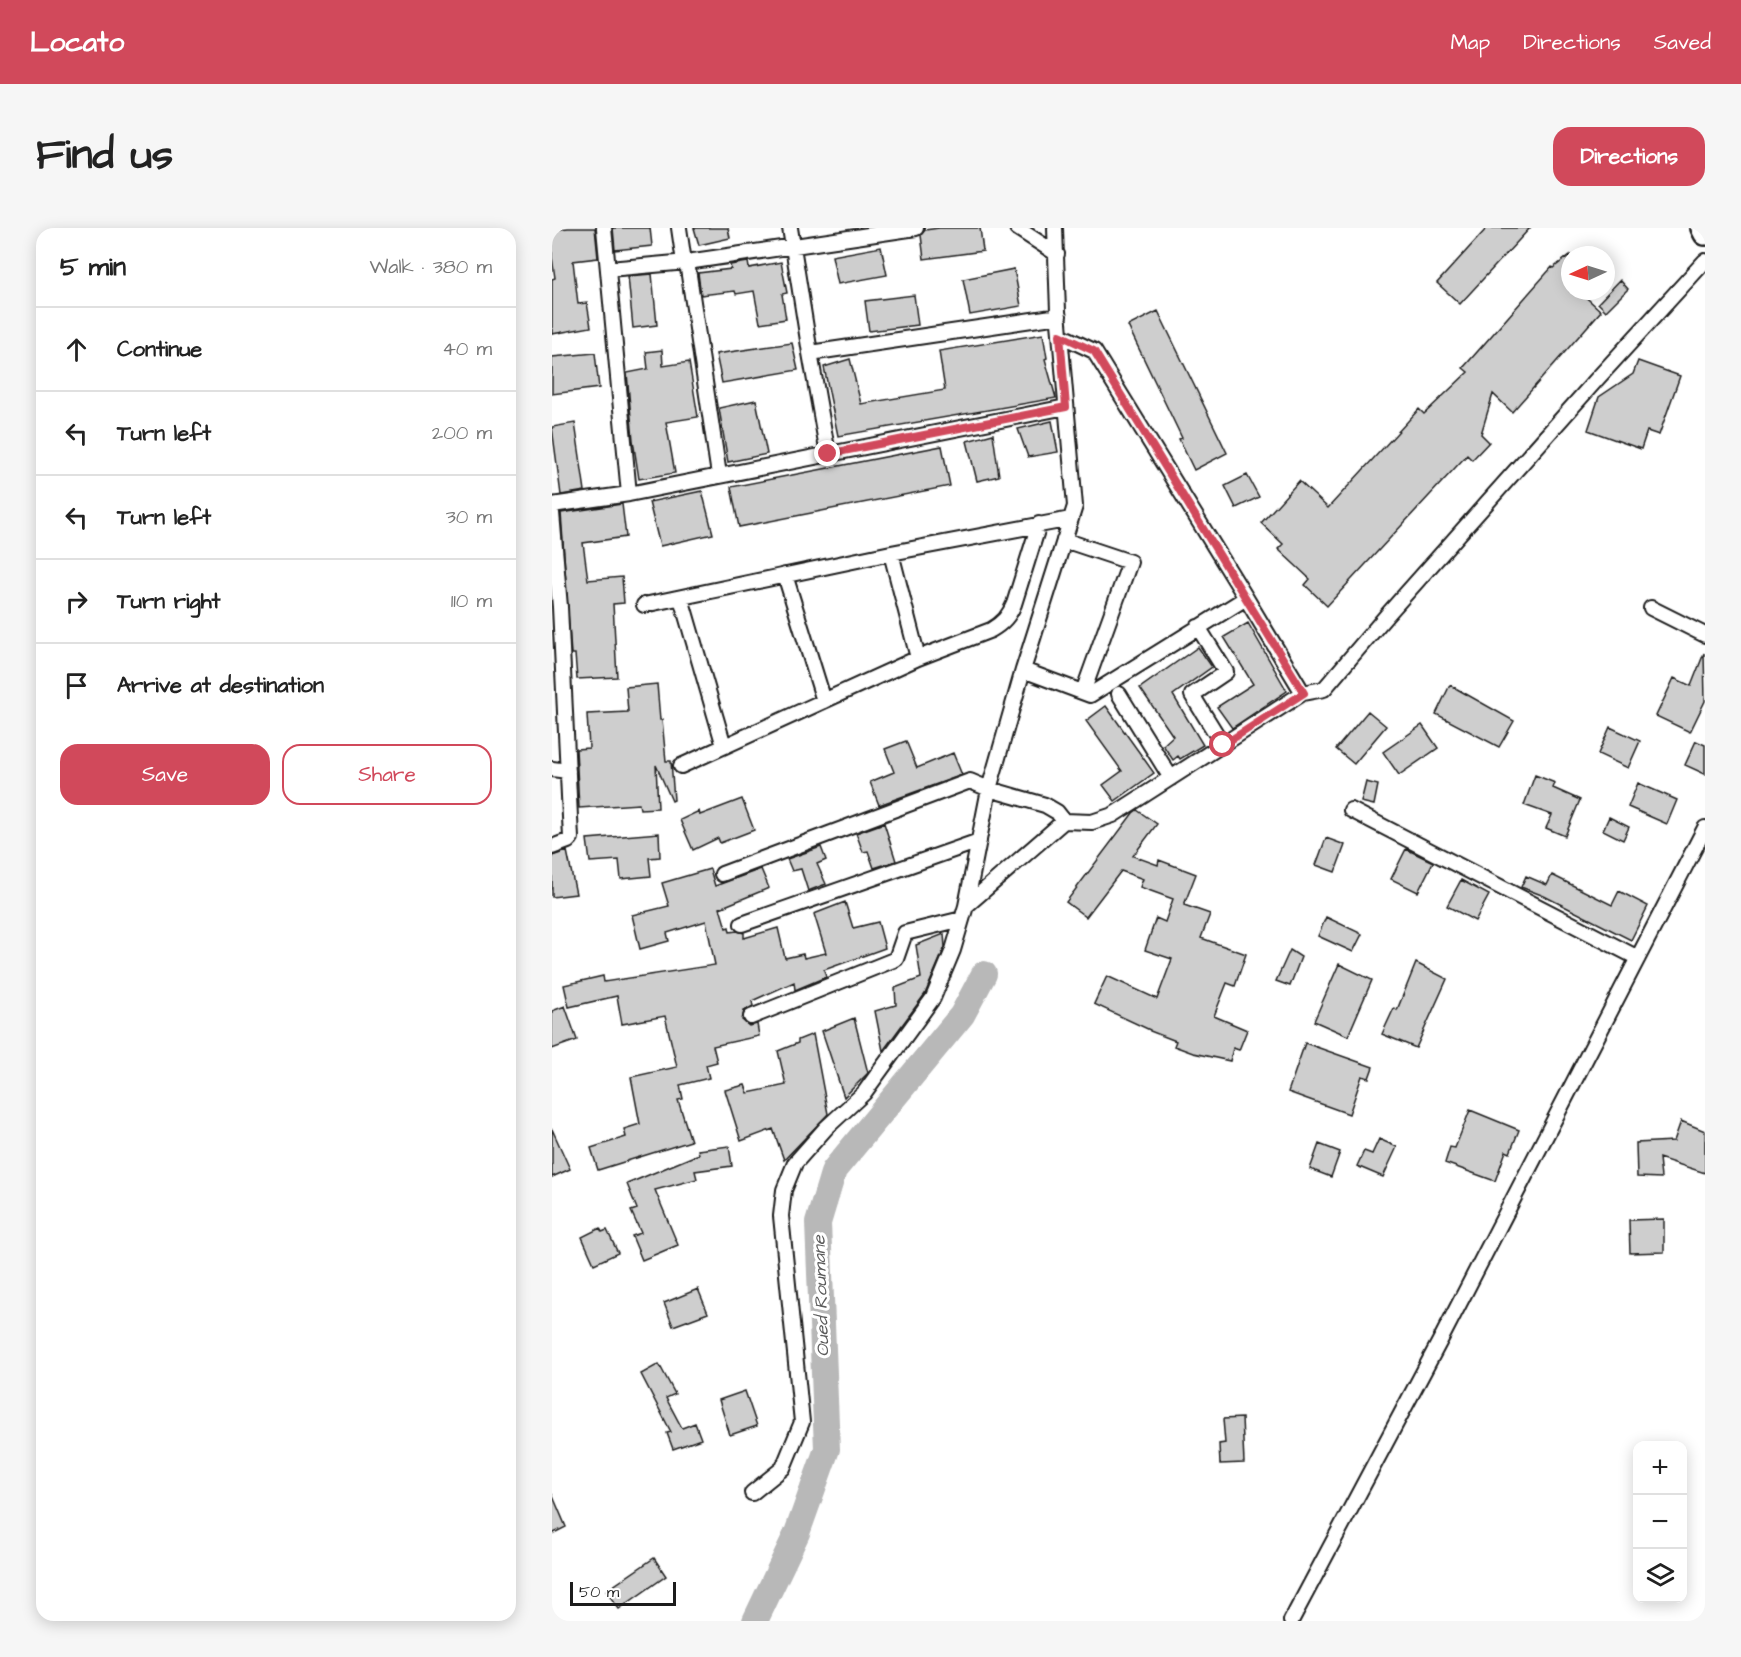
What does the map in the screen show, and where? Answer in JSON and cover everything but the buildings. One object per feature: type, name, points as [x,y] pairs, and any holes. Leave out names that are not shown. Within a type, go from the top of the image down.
[{"type":"main road","points":[[1702,228],[1705,234]]},
{"type":"street","points":[[604,228],[628,494]]},
{"type":"street","points":[[679,228],[719,475]]},
{"type":"street","points":[[790,228],[828,454]]},
{"type":"street","points":[[609,269],[685,262],[916,228]]},
{"type":"street","points":[[1017,228],[1057,254]]},
{"type":"street","points":[[752,1493],[783,1468],[802,1422],[783,1253],[781,1216],[784,1190],[795,1163],[826,1128],[864,1093],[933,998],[953,950],[964,913],[989,789],[1023,670],[1075,506],[1060,335],[1055,228]]},
{"type":"street","points":[[751,1017],[896,959],[905,933],[964,913],[1064,821],[1092,822],[1113,815],[1304,693],[1324,689],[1597,379],[1705,261]]},
{"type":"street","points":[[810,353],[1059,316]]},
{"type":"street","points":[[1060,335],[1094,351],[1304,693]]},
{"type":"street","points":[[552,505],[628,494],[1066,407]]},
{"type":"street","points":[[552,513],[571,838],[552,847]]},
{"type":"street","points":[[644,605],[891,553],[1071,519]]},
{"type":"street","points":[[681,766],[918,658],[1000,625],[1009,616],[1039,524]]},
{"type":"street","points":[[1064,540],[1130,562],[1083,692]]},
{"type":"street","points":[[891,553],[918,658]]},
{"type":"street","points":[[784,575],[824,701]]},
{"type":"street","points":[[681,597],[724,746]]},
{"type":"street","points":[[1023,670],[1090,695],[1246,598]]},
{"type":"street","points":[[1651,608],[1705,635]]},
{"type":"street","points":[[1198,627],[1226,672],[1192,694],[1223,745]]},
{"type":"street","points":[[1119,694],[1171,778]]},
{"type":"street","points":[[552,769],[568,771]]},
{"type":"street","points":[[722,874],[970,781],[989,789],[1045,805],[1057,812],[1064,821]]},
{"type":"street","points":[[1351,810],[1638,958]]},
{"type":"street","points":[[1290,1621],[1443,1335],[1705,828]]},
{"type":"street","points":[[742,924],[978,841]]},
{"type":"waterway","name":"Oued Roumane","points":[[755,1621],[797,1533],[827,1449],[818,1223],[834,1170],[962,1015],[984,974]]},
{"type":"route","points":[[828,454],[1066,407],[1060,335],[1094,351],[1304,693],[1223,745]]}]
